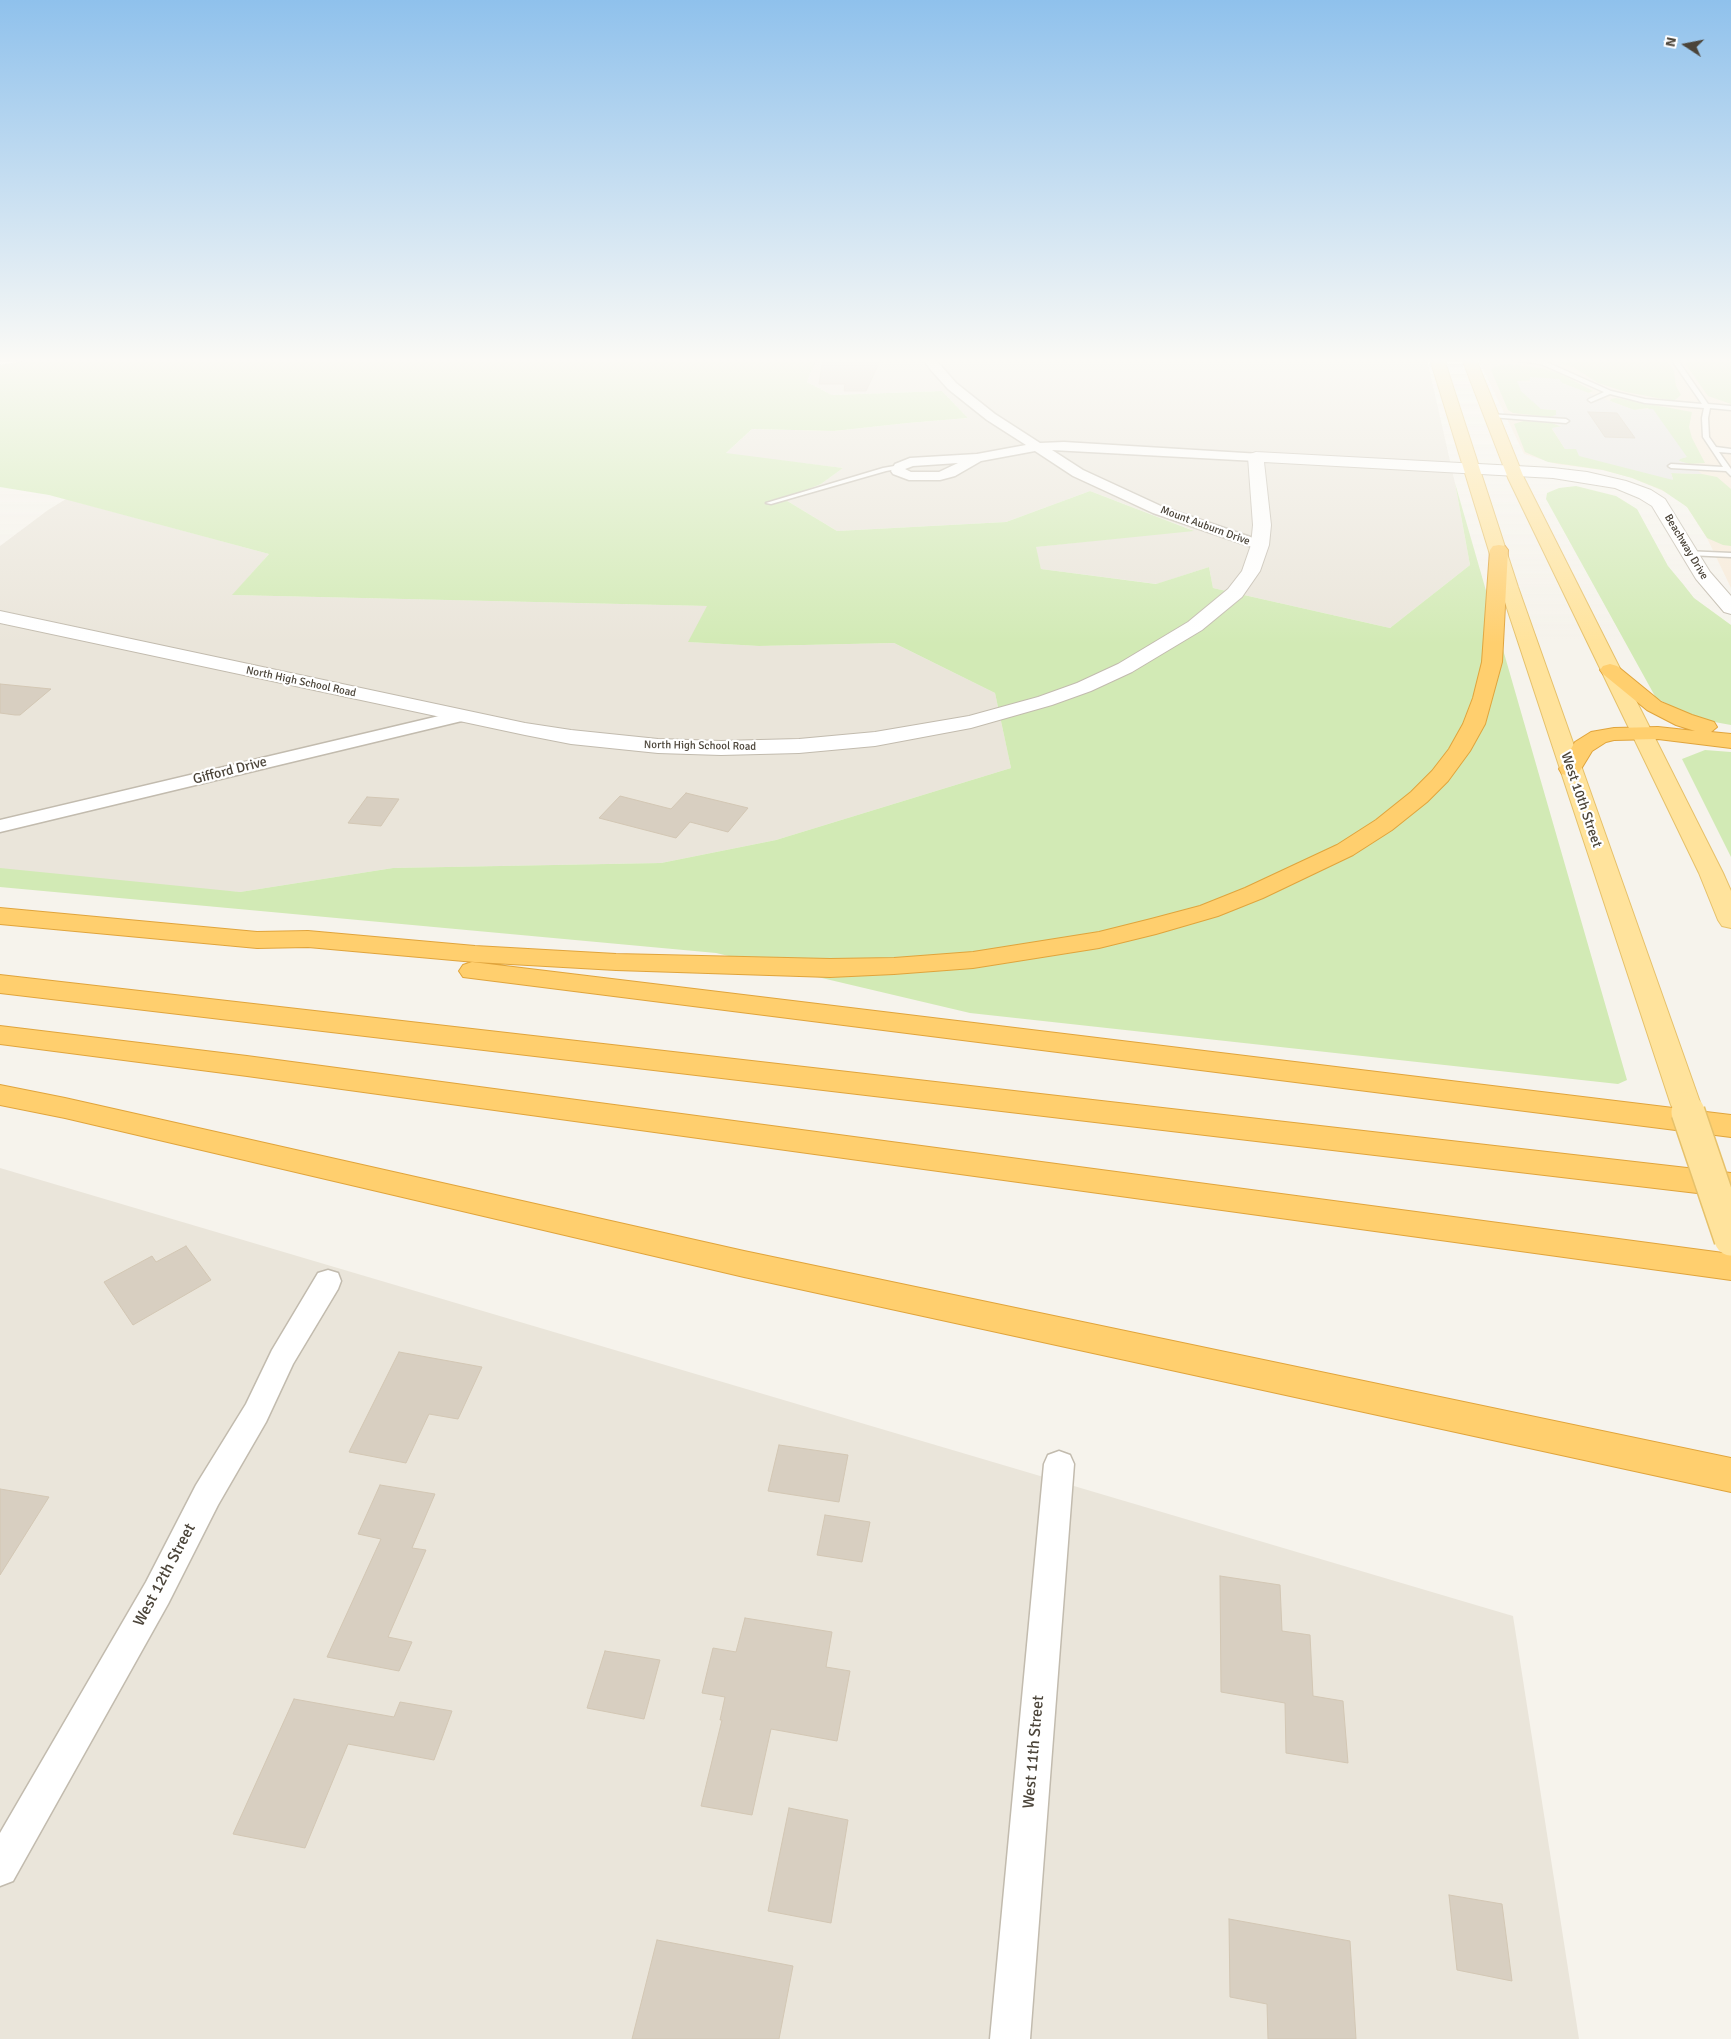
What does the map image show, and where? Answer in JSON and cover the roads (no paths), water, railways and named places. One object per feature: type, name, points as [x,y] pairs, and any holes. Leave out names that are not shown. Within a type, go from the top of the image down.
[{"type":"highway","points":[[0,916],[257,940],[308,939],[475,954],[616,962],[858,967],[973,960],[1050,949],[1118,936],[1209,911],[1304,871],[1345,850],[1384,825],[1419,797],[1440,776],[1459,751],[1470,731],[1483,698],[1492,662],[1499,550]]},
{"type":"highway","points":[[1610,670],[1654,706],[1684,720],[1731,735]]},
{"type":"highway","points":[[1570,769],[1576,762],[1578,753],[1592,740],[1614,734],[1641,732],[1731,741]]},
{"type":"highway","points":[[257,940],[299,950],[1731,1126]]},
{"type":"highway","points":[[0,984],[1731,1186]]},
{"type":"highway","points":[[0,1035],[267,1068],[1731,1266]]},
{"type":"highway","points":[[0,1095],[65,1108],[744,1264],[1731,1475]]},
{"type":"main road","name":"West 10th Street","points":[[1475,454],[1481,469],[1509,587],[1731,1239]]},
{"type":"main road","points":[[1507,454],[1610,670],[1711,873],[1731,920]]},
{"type":"street","points":[[900,467],[910,462],[977,458],[998,454]]},
{"type":"street","name":"Mount Auburn Drive","points":[[1048,454],[1078,473],[1121,494],[1192,523],[1260,545]]},
{"type":"street","points":[[1221,454],[1256,456]]},
{"type":"street","name":"Beachway Drive","points":[[1256,456],[1514,471],[1587,477],[1620,484],[1645,494],[1659,503],[1688,553],[1710,585],[1731,608]]},
{"type":"street","name":"North High School Road","points":[[0,617],[460,716],[571,737],[658,746],[721,748],[838,743],[900,735],[971,722],[1045,701],[1084,687],[1125,668],[1194,626],[1235,593],[1251,570],[1260,545],[1262,525],[1256,456]]},
{"type":"street","name":"Gifford Drive","points":[[0,826],[460,716]]},
{"type":"street","name":"West 12th Street","points":[[0,1868],[147,1609],[207,1495],[256,1412],[282,1358],[328,1281]]},
{"type":"street","name":"West 11th Street","points":[[1010,2039],[1059,1464]]},
{"type":"lane","points":[[1717,454],[1729,472]]},
{"type":"lane","points":[[1670,466],[1729,472]]},
{"type":"lane","points":[[769,503],[886,469],[900,467]]},
{"type":"lane","points":[[1688,553],[1731,556]]}]
